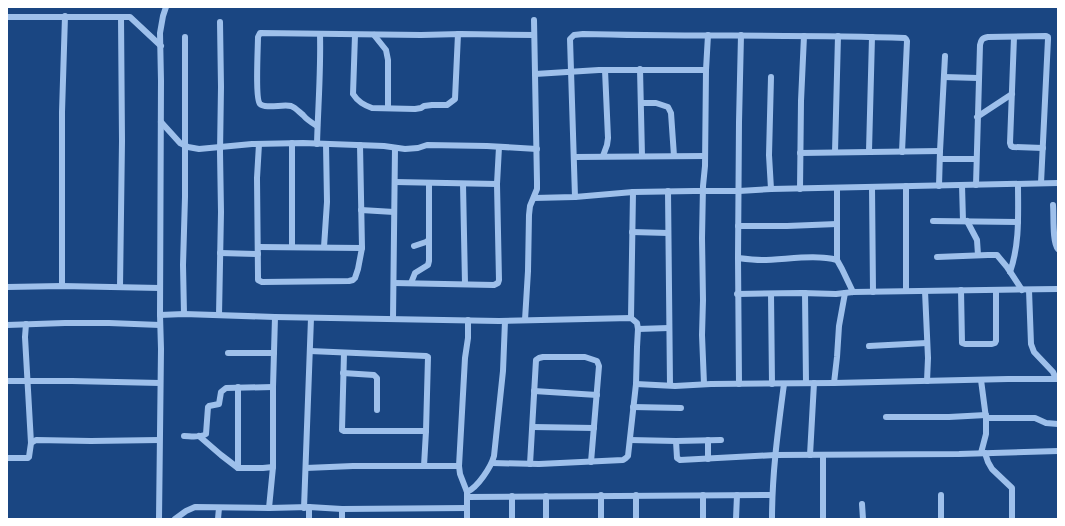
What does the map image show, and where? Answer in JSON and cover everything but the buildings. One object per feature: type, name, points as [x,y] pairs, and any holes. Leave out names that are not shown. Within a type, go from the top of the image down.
[{"type":"street","points":[[159,519],[161,349],[161,23],[166,7]]},
{"type":"street","points":[[62,286],[62,112],[65,16]]},
{"type":"street","points":[[7,17],[130,17],[161,46]]},
{"type":"street","points":[[120,287],[122,141],[121,17]]},
{"type":"street","points":[[525,320],[529,215],[530,206],[537,190],[534,20]]},
{"type":"street","points":[[219,315],[220,146],[222,87],[220,22]]},
{"type":"street","points":[[317,126],[291,106],[266,106],[258,101],[258,37],[260,33],[534,35]]},
{"type":"street","points":[[317,144],[320,96],[320,34]]},
{"type":"street","points":[[355,34],[353,94],[357,99],[366,106],[372,108],[421,108],[432,105],[448,105],[455,99],[458,34]]},
{"type":"street","points":[[374,35],[386,50],[388,60],[388,108]]},
{"type":"street","points":[[575,197],[570,39],[574,35],[838,36],[906,39],[902,152]]},
{"type":"street","points":[[704,384],[702,335],[702,238],[708,35]]},
{"type":"street","points":[[739,384],[737,294],[738,122],[741,35]]},
{"type":"street","points":[[800,189],[801,101],[804,36]]},
{"type":"street","points":[[835,152],[838,36]]},
{"type":"street","points":[[976,184],[978,78],[981,40],[988,37],[1046,36],[1048,39],[1041,183]]},
{"type":"street","points":[[184,314],[185,37]]},
{"type":"street","points":[[869,151],[872,37]]},
{"type":"street","points":[[1014,37],[1010,143],[1013,148],[1043,148]]},
{"type":"street","points":[[940,186],[940,151],[945,56]]},
{"type":"street","points":[[534,74],[640,69],[706,70]]},
{"type":"street","points":[[640,69],[642,156]]},
{"type":"street","points":[[603,156],[608,138],[605,70]]},
{"type":"street","points":[[771,77],[769,155],[771,189]]},
{"type":"street","points":[[944,77],[978,78]]},
{"type":"street","points":[[977,117],[1012,94]]},
{"type":"street","points":[[641,102],[656,103],[668,107],[671,113],[674,156]]},
{"type":"street","points":[[161,122],[174,137],[184,145],[199,149],[220,146],[292,143],[384,146],[408,149],[427,145],[537,149]]},
{"type":"street","points":[[292,143],[292,247]]},
{"type":"street","points":[[259,144],[257,178],[258,280],[262,282],[349,281],[356,278],[362,248],[360,145]]},
{"type":"street","points":[[324,247],[326,144]]},
{"type":"street","points":[[394,283],[494,285],[498,283],[497,184],[499,147]]},
{"type":"street","points":[[393,319],[395,148]]},
{"type":"street","points":[[800,153],[940,151]]},
{"type":"street","points":[[574,157],[705,156]]},
{"type":"street","points":[[940,159],[976,159]]},
{"type":"street","points":[[395,182],[497,184]]},
{"type":"street","points":[[411,283],[415,273],[428,264],[429,261],[429,183]]},
{"type":"street","points":[[534,198],[575,197],[633,192],[738,191],[1058,183]]},
{"type":"street","points":[[463,184],[465,284]]},
{"type":"street","points":[[1010,272],[1013,264],[1018,234],[1018,184]]},
{"type":"street","points":[[962,185],[965,221],[977,240],[978,255]]},
{"type":"street","points":[[906,186],[906,291]]},
{"type":"street","points":[[872,187],[873,292]]},
{"type":"street","points":[[837,188],[837,260],[848,279],[853,292]]},
{"type":"street","points":[[668,191],[670,386]]},
{"type":"street","points":[[492,464],[591,462],[624,460],[628,456],[636,384],[636,348],[638,329],[637,323],[632,318],[633,192]]},
{"type":"street","points":[[1054,205],[1055,239],[1056,248],[1058,249]]},
{"type":"street","points":[[361,210],[394,212]]},
{"type":"street","points":[[933,221],[1018,222]]},
{"type":"street","points":[[738,226],[837,224]]},
{"type":"street","points":[[632,232],[668,233]]},
{"type":"street","points":[[414,246],[430,240]]},
{"type":"street","points":[[258,247],[362,248]]},
{"type":"street","points":[[220,252],[258,254]]},
{"type":"street","points":[[936,257],[997,255],[1022,290]]},
{"type":"street","points":[[738,258],[762,260],[831,258],[837,260]]},
{"type":"street","points":[[7,287],[62,286],[160,288]]},
{"type":"street","points":[[737,294],[836,294],[853,292],[1058,289]]},
{"type":"street","points":[[961,290],[962,343],[992,344],[995,343],[996,340],[996,290]]},
{"type":"street","points":[[636,384],[670,386],[704,384],[1057,379],[1053,372],[1032,348],[1029,290]]},
{"type":"street","points":[[925,291],[927,381]]},
{"type":"street","points":[[805,293],[806,383]]},
{"type":"street","points":[[834,383],[839,326],[845,293]]},
{"type":"street","points":[[771,294],[772,384]]},
{"type":"street","points":[[160,315],[184,314],[311,318],[505,321],[632,318]]},
{"type":"street","points":[[269,508],[272,467],[275,317]]},
{"type":"street","points":[[309,519],[306,508],[306,468],[311,318]]},
{"type":"street","points":[[467,519],[467,494],[460,474],[459,466],[468,320]]},
{"type":"street","points":[[467,494],[492,464],[503,371],[505,321]]},
{"type":"street","points":[[7,325],[72,322],[160,325]]},
{"type":"street","points":[[7,458],[28,458],[31,443],[25,337],[26,324]]},
{"type":"street","points":[[638,329],[669,328]]},
{"type":"street","points":[[869,346],[927,343]]},
{"type":"street","points":[[310,351],[428,357],[424,466]]},
{"type":"street","points":[[228,354],[274,353]]},
{"type":"street","points":[[344,353],[342,430],[426,431]]},
{"type":"street","points":[[530,464],[536,360],[543,357],[585,357],[597,361],[599,366],[591,462]]},
{"type":"street","points":[[343,373],[374,375],[377,378],[376,410]]},
{"type":"street","points":[[981,380],[986,416],[986,434],[983,453],[992,470],[1012,488],[1012,519]]},
{"type":"street","points":[[7,381],[160,383]]},
{"type":"street","points":[[810,455],[814,383]]},
{"type":"street","points":[[772,519],[775,455],[784,384]]},
{"type":"street","points":[[238,387],[238,468]]},
{"type":"street","points":[[184,436],[204,436],[206,434],[208,407],[219,404],[221,392],[226,388],[273,387]]},
{"type":"street","points":[[534,390],[597,396]]},
{"type":"street","points":[[633,408],[681,408]]},
{"type":"street","points":[[886,417],[986,416],[1035,418],[1046,423],[1058,424]]},
{"type":"street","points":[[533,427],[594,428]]},
{"type":"street","points":[[199,436],[238,468],[272,467]]},
{"type":"street","points":[[31,443],[36,440],[159,440]]},
{"type":"street","points":[[630,440],[721,440]]},
{"type":"street","points":[[708,440],[708,459]]},
{"type":"street","points":[[676,441],[677,458],[680,460],[775,455],[1058,451]]},
{"type":"street","points":[[823,455],[823,519]]},
{"type":"street","points":[[306,468],[353,466],[459,466]]},
{"type":"street","points":[[467,494],[512,496],[772,495]]},
{"type":"street","points":[[601,495],[601,519]]},
{"type":"street","points":[[636,495],[636,519]]},
{"type":"street","points":[[702,495],[703,519]]},
{"type":"street","points":[[736,519],[737,495]]},
{"type":"street","points":[[941,495],[941,519]]},
{"type":"street","points":[[512,496],[512,519]]},
{"type":"street","points":[[546,496],[546,519]]},
{"type":"street","points":[[862,504],[862,519]]},
{"type":"street","points":[[176,519],[195,507],[342,509],[467,508]]},
{"type":"street","points":[[218,519],[219,508]]},
{"type":"street","points":[[342,509],[342,519]]}]
